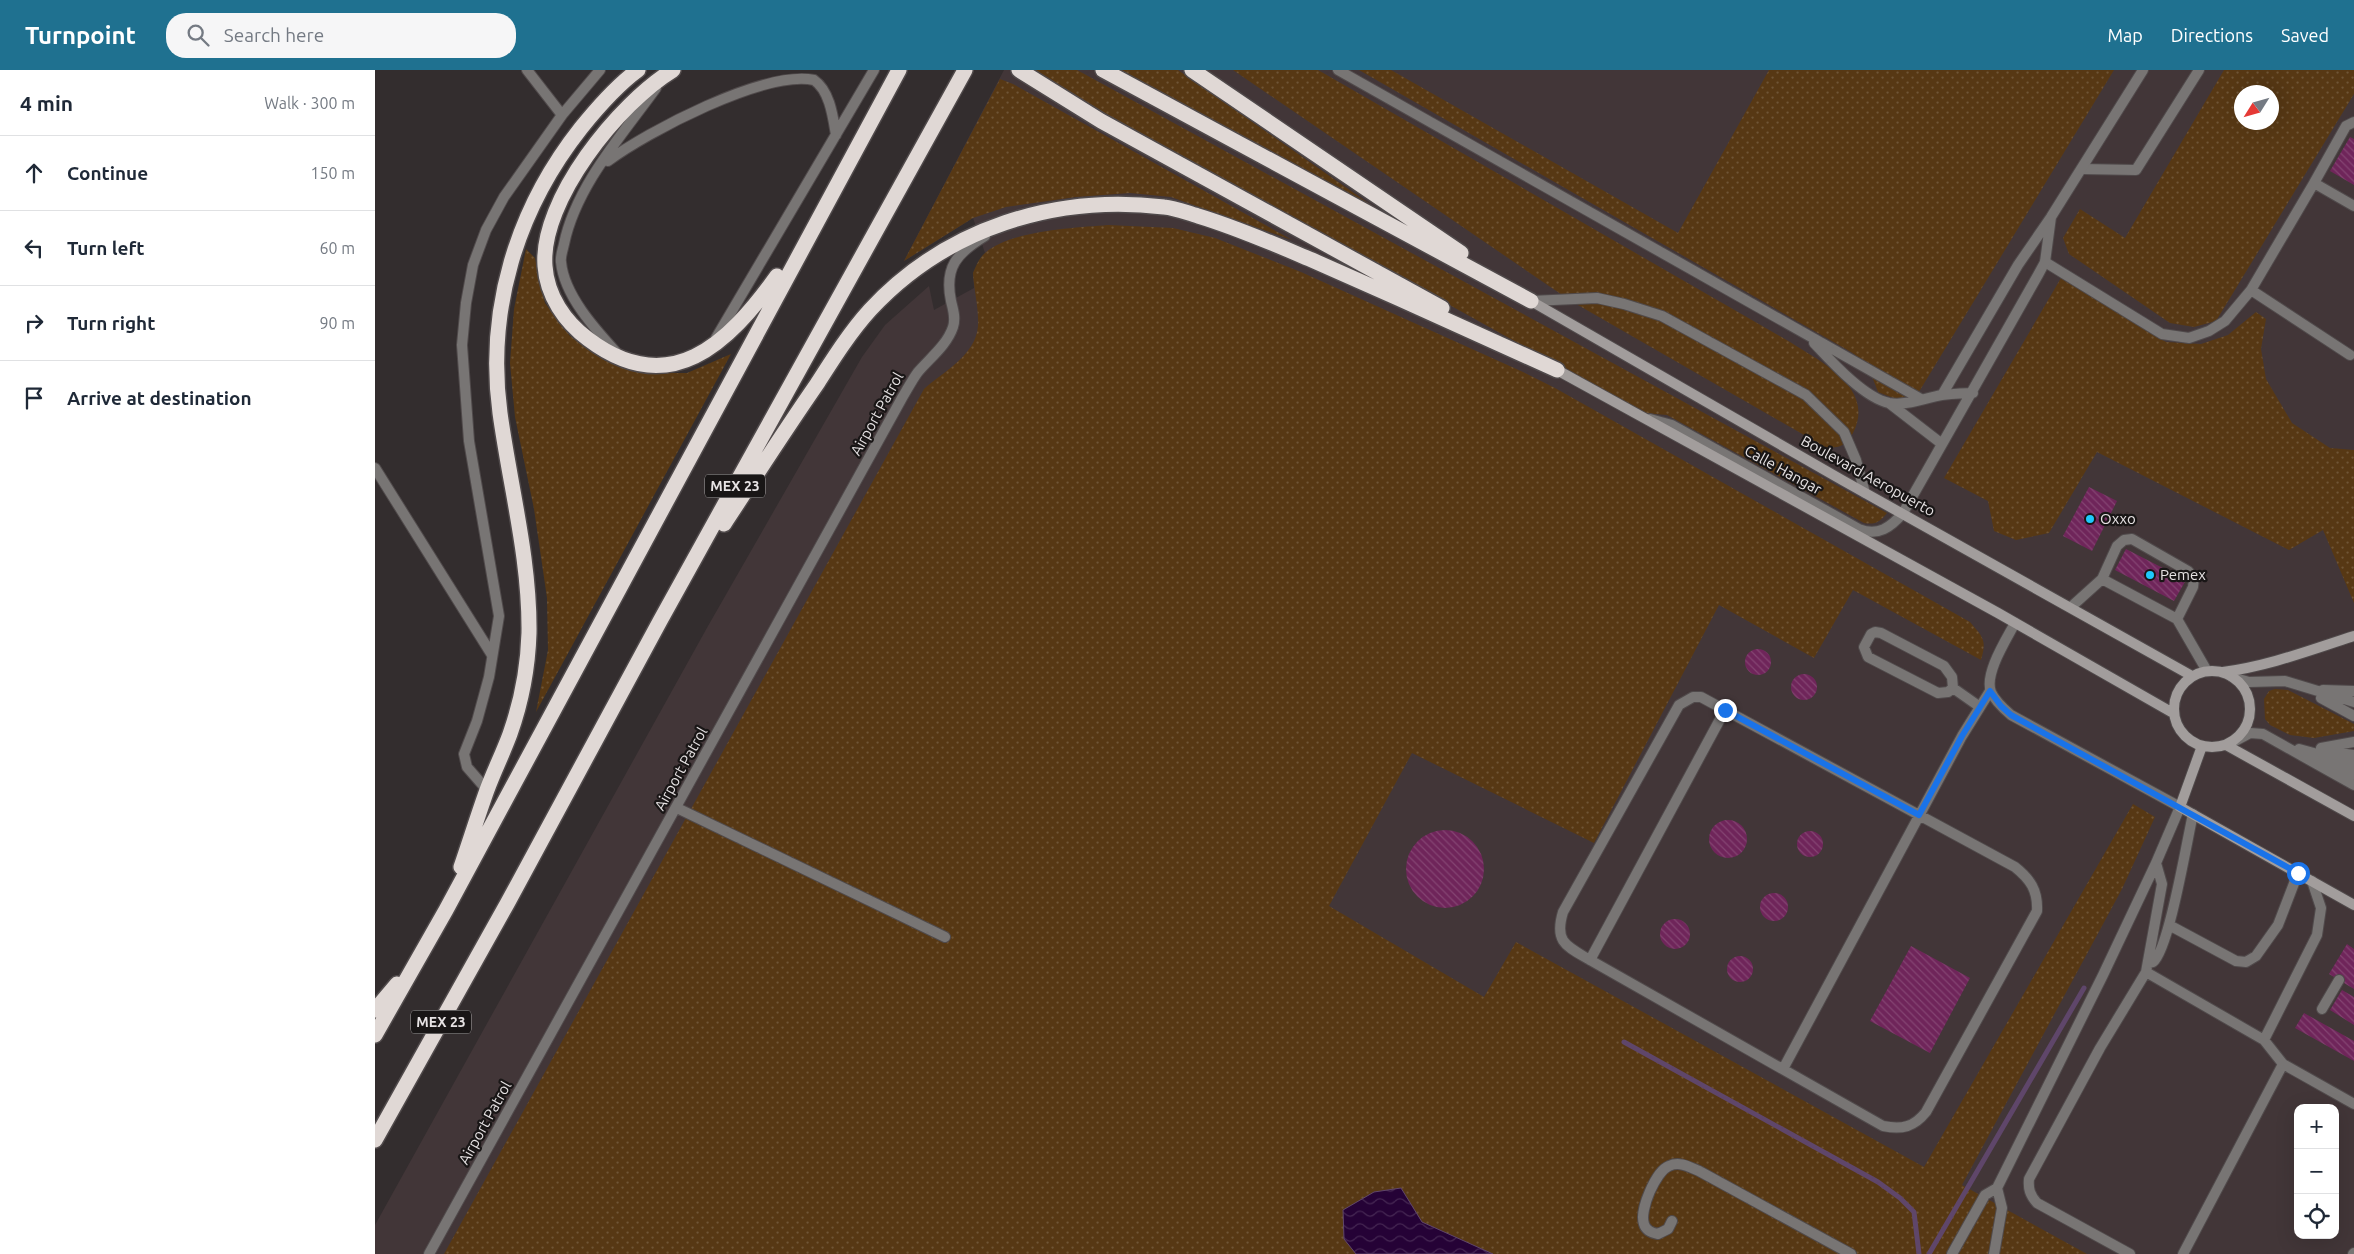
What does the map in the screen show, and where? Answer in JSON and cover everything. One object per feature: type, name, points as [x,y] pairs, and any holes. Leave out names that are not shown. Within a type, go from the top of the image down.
[{"type":"highway","points":[[446,910],[487,790],[511,733],[523,684],[529,636],[524,558],[500,412],[497,352],[501,307],[524,223],[547,176],[590,116],[638,70]]},
{"type":"highway","name":"MEX 23","points":[[375,1035],[446,910],[812,228],[899,70]]},
{"type":"highway","name":"MEX 23","points":[[375,1140],[507,904],[660,621],[965,70]]},
{"type":"highway","points":[[1019,70],[1101,121],[1557,370]]},
{"type":"highway","points":[[1103,70],[1531,301]]},
{"type":"highway","points":[[1192,70],[1531,301]]},
{"type":"highway","points":[[669,73],[637,97],[615,120],[585,161],[559,203],[550,224],[545,267],[550,290],[562,314],[578,332],[601,349],[625,362],[651,366],[677,364],[724,339],[752,310],[812,228]]},
{"type":"highway","points":[[660,621],[801,408],[869,311],[904,277],[940,252],[1013,218],[1065,208],[1117,204],[1167,207],[1237,228],[1416,305],[1557,370]]},
{"type":"highway","points":[[375,1010],[419,959]]},
{"type":"street","points":[[527,70],[563,115]]},
{"type":"street","points":[[487,790],[467,767],[464,754],[477,721],[489,677],[499,616],[469,441],[462,345],[466,303],[473,265],[486,230],[504,197],[563,115],[600,70]]},
{"type":"street","points":[[710,347],[874,70]]},
{"type":"street","points":[[1338,70],[1921,399]]},
{"type":"street","points":[[1943,395],[2018,266],[2051,218],[2143,70]]},
{"type":"street","points":[[2082,169],[2136,170],[2199,70]]},
{"type":"street","points":[[601,166],[648,132],[700,99],[752,78],[788,71],[814,80],[830,101],[836,135]]},
{"type":"street","points":[[625,362],[596,330],[571,293],[560,262],[567,231],[580,196],[669,73]]},
{"type":"street","points":[[2051,218],[2045,262],[2162,334],[2189,338],[2209,331],[2225,321],[2251,290],[2346,126],[2354,122]]},
{"type":"street","points":[[2314,183],[2354,206]]},
{"type":"street","name":"Airport Patrol","points":[[429,1254],[902,398],[917,374],[946,341],[953,326],[954,312],[948,284],[950,270],[958,258],[976,242],[1013,218]]},
{"type":"street","name":"Calle Hangar","points":[[1646,418],[1672,426],[1867,532],[1882,531],[1895,522],[1903,513],[1973,393],[2045,262]]},
{"type":"street","points":[[2251,290],[2350,355]]},
{"type":"street","points":[[1531,301],[1597,298],[1625,304],[1662,316],[1806,395],[1844,432],[1856,460],[1865,493]]},
{"type":"street","name":"Boulevard Aeropuerto","points":[[1531,301],[1865,493],[2192,676]]},
{"type":"street","points":[[1807,335],[1830,360],[1860,386],[1876,398],[1889,403],[1901,404],[1943,395],[1973,393]]},
{"type":"street","points":[[1557,370],[2015,623],[2173,713]]},
{"type":"street","points":[[1889,403],[1942,444]]},
{"type":"street","points":[[375,468],[492,655]]},
{"type":"street","points":[[2071,607],[2102,579],[2117,546],[2124,540],[2132,540],[2162,554],[2188,570],[2194,578],[2193,587],[2177,619]]},
{"type":"street","points":[[2102,579],[2177,619],[2207,671]]},
{"type":"street","points":[[1783,1069],[1919,815],[1979,707],[1990,691],[1991,671],[2015,623]]},
{"type":"street","points":[[1953,688],[1948,692],[1938,693],[1868,657],[1864,647],[1865,642],[1873,632],[1881,633],[1944,666],[1952,676],[1953,688],[1979,707]]},
{"type":"street","points":[[2354,636],[2273,662],[2221,672],[2207,671],[2192,676],[2177,692],[2173,713],[2182,734],[2191,742],[2202,746],[2214,748],[2256,732],[2354,774]]},
{"type":"street","points":[[2221,672],[2249,682],[2285,681],[2354,702]]},
{"type":"street","points":[[2231,743],[2247,726],[2250,707],[2248,695],[2242,685],[2233,677]]},
{"type":"street","points":[[2300,686],[2319,690],[2354,691]]},
{"type":"street","points":[[2300,686],[2354,697]]},
{"type":"street","points":[[2300,686],[2354,709]]},
{"type":"street","points":[[2300,686],[2354,716]]},
{"type":"street","points":[[1990,691],[2001,706],[2011,715],[2193,814],[2354,905]]},
{"type":"street","points":[[1701,697],[1725,710],[2015,867],[2028,877],[2034,888],[2038,899],[2037,910],[1926,1112],[1913,1124],[1903,1128],[1883,1126],[1590,960],[1565,945],[1561,939],[1559,924],[1563,912],[1679,704],[1689,698],[1701,697]]},
{"type":"street","points":[[1590,960],[1725,710]]},
{"type":"street","points":[[2273,739],[2354,785]]},
{"type":"street","points":[[2321,748],[2354,742]]},
{"type":"street","points":[[2231,743],[2354,816]]},
{"type":"street","points":[[2289,745],[2354,755]]},
{"type":"street","points":[[2289,745],[2354,764]]},
{"type":"street","points":[[1952,1254],[1985,1195],[1997,1188],[2099,984],[2156,863],[2180,807],[2202,746]]},
{"type":"street","points":[[2306,748],[2354,748]]},
{"type":"street","points":[[677,808],[945,937]]},
{"type":"street","points":[[2147,967],[2160,954],[2169,925],[2193,814]]},
{"type":"street","points":[[2130,1254],[2037,1203],[2029,1191],[2029,1179],[2090,1066],[2147,967],[2162,884],[2156,863]]},
{"type":"street","points":[[2169,925],[2236,961],[2245,962],[2256,956],[2277,925],[2298,873]]},
{"type":"street","points":[[2264,1040],[2317,935],[2321,908],[2312,881]]},
{"type":"street","points":[[2147,967],[2264,1040],[2283,1064],[2354,1104]]},
{"type":"street","points":[[2322,1010],[2339,980]]},
{"type":"street","points":[[2183,1254],[2283,1064]]},
{"type":"street","points":[[1672,1221],[1668,1229],[1658,1234],[1649,1232],[1643,1224],[1643,1215],[1658,1175],[1669,1166],[1682,1164],[1699,1171],[1851,1254]]},
{"type":"street","points":[[1994,1254],[2002,1208],[1997,1188]]},
{"type":"shaded area","points":[[1004,70],[2354,70],[2354,1254],[375,1254],[375,1225],[708,626],[862,357],[885,325],[929,286],[934,310],[974,288],[973,273],[985,253],[973,218],[904,261]]},
{"type":"shaded area","points":[[1027,70],[1077,70],[1887,513],[1877,522],[1871,524],[1864,523],[1667,415],[1644,413]]},
{"type":"shaded area","points":[[1120,70],[1178,70],[1401,226]]},
{"type":"shaded area","points":[[1233,70],[1318,70],[1790,342],[1830,368],[1842,378],[1851,390],[1857,403],[1858,417],[1853,433],[1841,446],[1825,447],[1571,301]]},
{"type":"shaded area","points":[[1359,70],[1391,70],[1678,233],[1769,70],[2114,70],[1911,405],[1878,392],[1868,370],[1861,360],[1851,352]]},
{"type":"shaded area","points":[[2224,70],[2354,70],[2354,94],[2216,321],[2194,327],[2170,323],[2069,254],[2063,238],[2080,209],[2125,238]]},
{"type":"shaded area","points":[[1000,79],[1013,84],[1292,240],[1171,197],[1130,193],[1076,197],[1006,207],[973,218],[904,261]]},
{"type":"shaded area","points":[[1108,225],[1173,228],[1215,238],[1301,272],[1523,372],[1555,388],[1970,622],[1983,639],[1984,648],[1981,660],[1853,590],[1814,658],[1719,605],[1594,843],[1412,753],[1329,906],[1484,997],[1516,942],[1924,1167],[2133,804],[2155,817],[2122,889],[1962,1185],[2087,1254],[444,1254],[924,389],[957,362],[971,346],[978,326],[973,273],[979,260],[985,253],[997,245],[1011,239],[1061,229]]},
{"type":"shaded area","points":[[526,249],[535,258],[545,303],[570,336],[604,360],[645,373],[687,373],[731,354],[536,712],[548,650],[547,598],[534,509],[515,417],[510,363],[514,309]]},
{"type":"shaded area","points":[[2061,278],[2166,342],[2201,344],[2228,335],[2256,312],[2266,319],[2261,349],[2266,379],[2292,423],[2330,448],[2354,450],[2354,603],[2323,530],[2289,550],[2097,452],[2049,533],[2016,540],[1994,531],[1988,501],[1944,478]]},
{"type":"shaded area","points":[[2275,689],[2288,690],[2354,724],[2354,731],[2314,738],[2290,735],[2270,725],[2265,719],[2264,699],[2269,691]]},
{"type":"water","points":[[1401,1188],[1422,1222],[1493,1254],[1356,1254],[1344,1239],[1343,1210],[1374,1192]]},
{"type":"building","points":[[2350,137],[2354,139],[2354,185],[2330,171]]},
{"type":"building","name":"Oxxo","points":[[2089,487],[2117,501],[2092,551],[2063,536]]},
{"type":"building","name":"Pemex","points":[[2126,549],[2186,580],[2174,601],[2115,570]]},
{"type":"building","points":[[1758,649],[1767,653],[1771,662],[1767,671],[1758,675],[1749,671],[1745,662],[1749,653]]},
{"type":"building","points":[[1804,674],[1814,677],[1817,687],[1814,697],[1804,700],[1794,697],[1791,687],[1794,677]]},
{"type":"building","points":[[1728,820],[1741,826],[1747,839],[1741,852],[1728,858],[1715,852],[1709,839],[1715,826]]},
{"type":"building","points":[[1437,830],[1453,830],[1467,836],[1478,847],[1484,861],[1484,877],[1478,891],[1467,902],[1453,908],[1437,908],[1423,902],[1412,891],[1406,877],[1406,861],[1412,847],[1423,836]]},
{"type":"building","points":[[1810,831],[1819,835],[1823,844],[1819,853],[1810,857],[1801,853],[1797,844],[1801,835]]},
{"type":"building","points":[[1774,893],[1784,897],[1788,907],[1784,917],[1774,921],[1764,917],[1760,907],[1764,897]]},
{"type":"building","points":[[1675,919],[1686,923],[1690,934],[1686,945],[1675,949],[1664,945],[1660,934],[1664,923]]},
{"type":"building","points":[[2347,944],[2354,949],[2354,989],[2329,974]]},
{"type":"building","points":[[1911,946],[1970,978],[1930,1053],[1870,1021]]},
{"type":"building","points":[[1740,956],[1749,960],[1753,969],[1749,978],[1740,982],[1731,978],[1727,969],[1731,960]]},
{"type":"building","points":[[2342,990],[2354,997],[2354,1025],[2330,1010]]},
{"type":"building","points":[[2304,1013],[2354,1041],[2354,1061],[2295,1028]]},
{"type":"waterway","points":[[1929,1254],[2084,988]]},
{"type":"waterway","points":[[1624,1042],[1878,1182],[1900,1198],[1914,1212],[1919,1254]]},
{"type":"place","name":"Oxxo","points":[[2090,519]]},
{"type":"place","name":"Pemex","points":[[2150,575]]},
{"type":"route","points":[[1725,710],[1919,815],[1962,736],[1990,691],[2001,706],[2011,715],[2298,873]]}]
